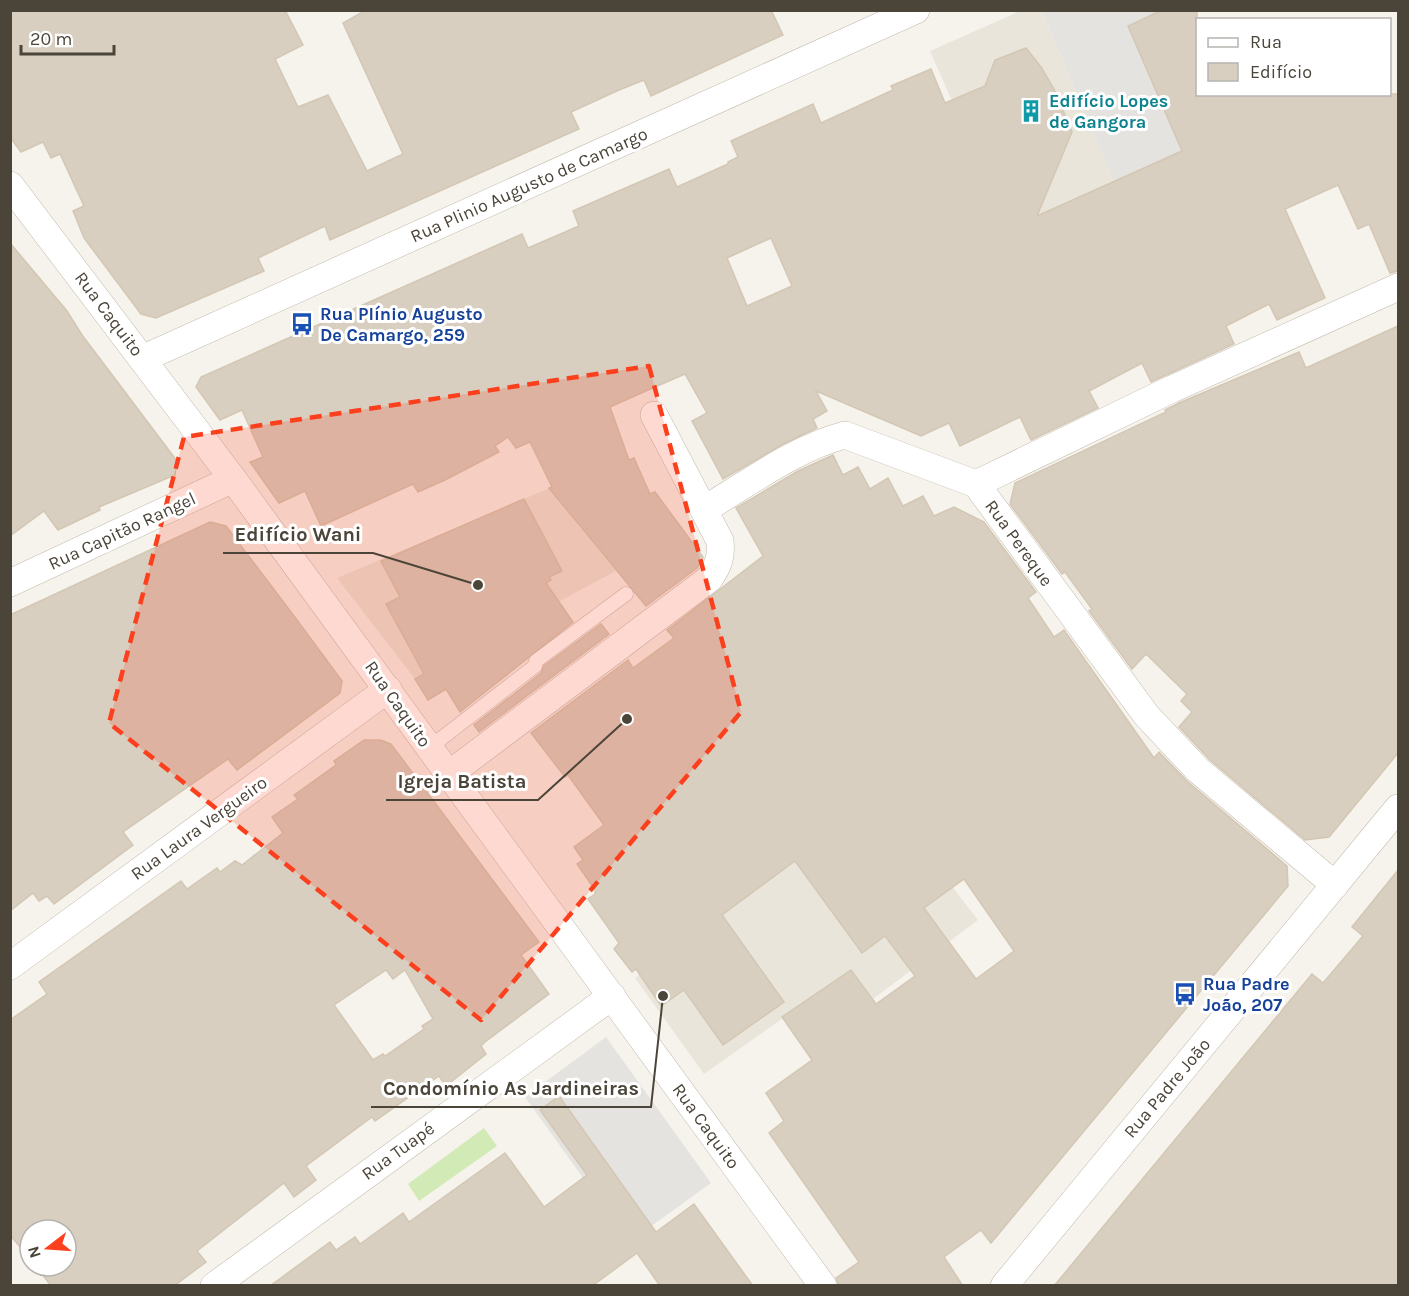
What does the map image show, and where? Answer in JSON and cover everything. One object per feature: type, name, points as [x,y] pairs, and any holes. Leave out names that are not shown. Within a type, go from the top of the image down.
[{"type":"street","name":"Rua Plinio Augusto de Camargo","points":[[142,359],[916,10]]},
{"type":"street","name":"Rua Caquito","points":[[10,185],[233,479],[823,1286]]},
{"type":"street","name":"Rua Pereque","points":[[1335,885],[1198,770],[1147,716],[976,484],[1182,385],[1398,287]]},
{"type":"street","points":[[448,775],[709,579],[718,567],[721,553],[720,541],[654,415]]},
{"type":"street","points":[[705,509],[807,450],[826,440],[845,435],[976,484]]},
{"type":"street","name":"Rua Capitão Rangel","points":[[10,583],[233,479]]},
{"type":"street","name":"Rua Laura Vergueiro","points":[[10,966],[388,689]]},
{"type":"street","name":"Rua Padre João","points":[[1004,1286],[1398,808]]},
{"type":"street","name":"Rua Tuapé","points":[[225,1282],[612,996]]},
{"type":"lane","points":[[429,748],[535,666],[536,661],[626,594]]},
{"type":"highlighted area","points":[[649,366],[741,712],[481,1020],[109,723],[184,437]]},
{"type":"shaded area","points":[[1020,11],[1042,11],[1114,182],[1008,228],[930,51]]},
{"type":"shaded area","points":[[1042,11],[1162,11],[1128,26],[1182,151],[1114,182]]},
{"type":"shaded area","points":[[552,487],[579,526],[616,571],[415,679],[337,578]]},
{"type":"shaded area","points":[[883,797],[978,920],[873,999],[851,970],[704,1074],[635,978]]},
{"type":"shaded area","points":[[606,1037],[711,1183],[629,1242],[525,1097]]},
{"type":"green space","points":[[484,1128],[497,1146],[419,1201],[408,1184]]},
{"type":"building","points":[[10,10],[285,10],[303,45],[275,59],[298,107],[328,95],[367,171],[403,154],[343,23],[366,10],[771,10],[783,35],[651,96],[644,80],[619,90],[571,112],[579,129],[330,240],[325,226],[258,258],[264,271],[156,318],[141,314],[84,238],[73,211],[84,206],[60,154],[51,158],[43,142],[21,152],[10,137]]},
{"type":"building","points":[[1162,10],[1197,10],[1196,96],[1391,96],[1391,94],[1398,94],[1398,271],[1390,273],[1369,224],[1358,229],[1338,185],[1285,209],[1325,298],[1277,320],[1269,304],[1226,326],[1234,344],[1151,382],[1142,363],[1089,391],[1098,408],[1031,440],[1020,417],[960,446],[949,423],[921,436],[816,391],[827,411],[813,419],[817,428],[783,444],[723,479],[692,421],[707,413],[685,374],[648,390],[610,407],[629,460],[634,458],[650,494],[655,492],[703,557],[697,568],[646,606],[549,488],[552,487],[530,442],[516,448],[508,437],[495,446],[499,452],[445,480],[418,492],[413,484],[321,526],[305,491],[279,503],[250,462],[263,457],[242,410],[220,420],[196,387],[201,377],[522,234],[528,248],[579,226],[573,211],[669,169],[677,187],[728,164],[738,157],[731,141],[813,104],[821,123],[893,90],[891,86],[931,69],[945,103],[985,86],[995,60],[1026,48],[1041,67],[1054,89],[1072,132],[1037,216],[1182,151],[1128,26]],"holes":[[[771,238],[792,286],[747,306],[727,258]]]},
{"type":"building","points":[[10,243],[67,311],[82,335],[177,461],[175,475],[99,507],[100,510],[58,530],[44,511],[10,536]]},
{"type":"building","points":[[1398,326],[1398,753],[1329,837],[1305,840],[1209,759],[1179,727],[1192,712],[1181,701],[1187,694],[1146,654],[1132,669],[1089,611],[1092,609],[1065,572],[1062,574],[1010,504],[1015,483],[1166,412],[1165,410],[1179,403],[1299,352],[1306,368]]},
{"type":"building","points":[[833,455],[843,475],[858,467],[870,489],[888,478],[903,506],[923,496],[934,516],[954,507],[984,522],[1036,592],[1028,598],[1054,637],[1064,630],[1154,758],[1159,752],[1188,782],[1287,866],[1288,886],[991,1243],[981,1230],[944,1257],[963,1286],[839,1286],[836,1278],[859,1262],[769,1133],[784,1121],[766,1093],[812,1060],[782,1017],[851,970],[876,1004],[915,976],[885,936],[862,953],[795,861],[722,915],[784,1002],[723,1045],[684,990],[661,1006],[636,969],[632,972],[614,949],[619,943],[588,899],[595,894],[595,890],[577,864],[583,860],[574,847],[604,825],[568,775],[565,777],[531,733],[628,660],[633,668],[674,638],[667,630],[763,556],[736,508],[798,471]],"holes":[[[964,879],[1014,951],[976,979],[924,908]]]},
{"type":"building","points":[[524,499],[562,571],[549,577],[551,580],[546,583],[573,622],[460,712],[446,689],[428,700],[415,679],[424,674],[386,604],[400,597],[381,561]]},
{"type":"building","points":[[210,522],[226,526],[342,681],[340,693],[237,770],[228,759],[123,832],[133,845],[54,904],[47,896],[39,901],[33,893],[10,911],[10,615]]},
{"type":"building","points":[[601,624],[609,634],[479,732],[474,725],[541,673],[544,666]]},
{"type":"building","points":[[364,740],[381,740],[391,744],[539,942],[521,955],[549,994],[485,1042],[481,1046],[486,1054],[446,1086],[439,1076],[375,1121],[372,1117],[306,1166],[316,1180],[294,1197],[284,1183],[197,1251],[206,1262],[174,1286],[51,1286],[45,1278],[78,1278],[78,1218],[18,1218],[18,1245],[10,1235],[10,1020],[47,994],[39,982],[181,881],[187,889],[217,868],[220,872],[235,861],[242,865],[283,833],[272,817],[298,799],[294,795],[336,765],[334,761]],"holes":[[[386,970],[393,979],[405,970],[433,1019],[422,1026],[424,1029],[385,1056],[383,1054],[373,1060],[334,1005]]]},
{"type":"building","points":[[1398,870],[1398,1286],[1054,1286],[1312,974],[1323,983],[1363,936],[1352,927]]},
{"type":"building","points":[[559,1096],[656,1232],[694,1204],[753,1286],[660,1286],[637,1253],[592,1286],[270,1286],[330,1242],[336,1250],[355,1237],[360,1244],[403,1213],[409,1222],[505,1153],[544,1207],[587,1175],[540,1110]]},
{"type":"place","name":"Edifício Lopes de Gangora","points":[[1031,111]]},
{"type":"place","name":"Rua Plínio Augusto De Camargo, 259","points":[[302,324]]},
{"type":"place","name":"Edifício Wani","points":[[478,585]]},
{"type":"place","name":"Igreja Batista","points":[[627,719]]},
{"type":"place","name":"Rua Padre João, 207","points":[[1185,994]]},
{"type":"place","name":"Condomínio As Jardineiras","points":[[663,996]]}]
